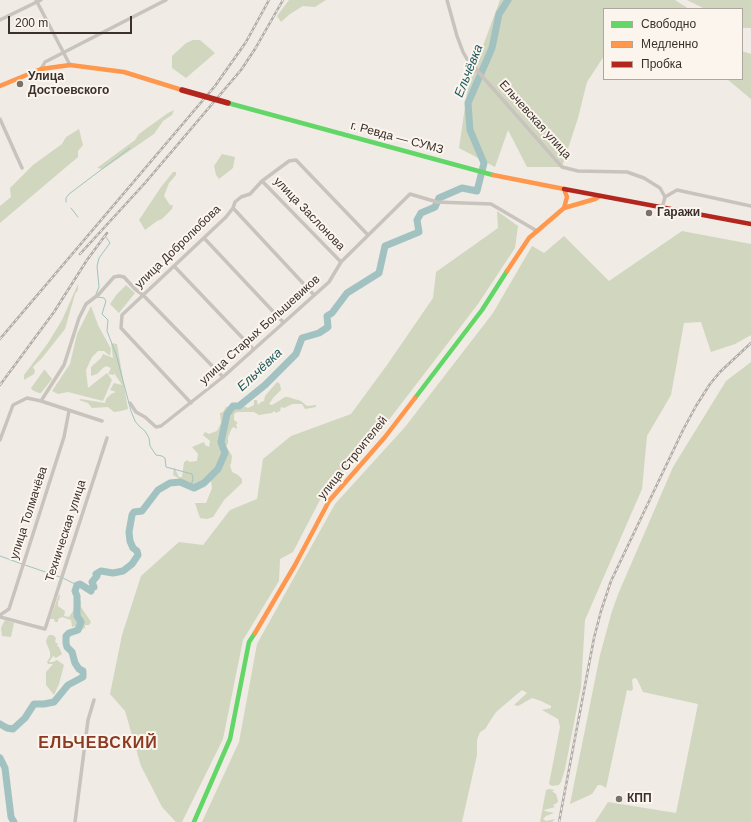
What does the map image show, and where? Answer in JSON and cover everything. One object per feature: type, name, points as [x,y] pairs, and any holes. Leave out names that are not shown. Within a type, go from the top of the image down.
[{"type":"main road","name":"г. Ревда — СУМЗ","points":[[41,69],[70,65],[124,72],[228,103],[490,174],[751,224]]},
{"type":"main road","points":[[0,86],[41,69]]},
{"type":"main road","points":[[564,189],[567,197],[564,208]]},
{"type":"main road","name":"улица Строителей","points":[[194,822],[230,739],[249,642],[296,565],[330,501],[390,431],[482,310],[529,238],[564,208],[595,199],[600,196]]},
{"type":"street","points":[[41,69],[45,62],[166,0]]},
{"type":"street","name":"Ельчевская улица","points":[[447,0],[457,36],[467,59],[562,167],[578,171],[627,172],[644,178],[660,188],[665,197]]},
{"type":"street","points":[[0,20],[38,1],[70,65]]},
{"type":"street","points":[[0,119],[22,168]]},
{"type":"street","name":"улица Добролюбова","points":[[192,403],[121,328],[122,315],[204,238],[233,208],[235,202],[241,197],[250,194],[262,181],[289,161],[296,160],[368,235]]},
{"type":"street","name":"улица Заслонова","points":[[262,181],[341,262]]},
{"type":"street","points":[[662,208],[665,197],[677,190],[751,206]]},
{"type":"street","name":"улица Старых Большевиков","points":[[130,403],[136,412],[145,417],[156,427],[162,426],[223,377],[329,282],[341,262],[410,194],[437,202],[491,204],[538,231]]},
{"type":"street","points":[[233,208],[314,295]]},
{"type":"street","points":[[204,238],[283,322]]},
{"type":"street","points":[[174,266],[253,349]]},
{"type":"street","points":[[41,401],[64,365],[79,318],[88,302],[96,297],[114,277],[119,276],[124,277],[143,295],[223,377]]},
{"type":"street","points":[[0,440],[13,405],[27,398],[41,401],[102,421]]},
{"type":"street","name":"улица Толмачёва","points":[[0,616],[9,609],[64,437],[70,411]]},
{"type":"street","name":"Техническая улица","points":[[0,616],[45,630],[107,438]]},
{"type":"street","points":[[74,822],[88,720],[94,700]]},
{"type":"green space","points":[[289,0],[326,0],[315,7],[303,6],[281,22],[277,16]]},
{"type":"green space","points":[[500,0],[675,0],[687,8],[603,8],[603,58],[587,82],[578,118],[562,167],[527,167],[508,130],[495,167],[459,148],[468,86]]},
{"type":"green space","points":[[687,0],[751,0],[751,28],[743,28],[743,8],[703,8]]},
{"type":"green space","points":[[193,40],[200,40],[215,53],[186,78],[172,68],[172,56],[186,43]]},
{"type":"green space","points":[[743,51],[751,54],[751,99],[728,80],[743,80]]},
{"type":"green space","points":[[174,110],[172,115],[163,121],[154,134],[103,169],[97,168],[135,140],[139,134]]},
{"type":"green space","points":[[79,129],[83,145],[78,151],[78,157],[0,223],[0,206],[11,197],[10,188],[33,165],[62,144],[66,137]]},
{"type":"green space","points":[[222,154],[235,157],[233,168],[219,179],[216,175],[214,166]]},
{"type":"green space","points":[[173,172],[176,172],[176,175],[169,183],[164,196],[170,205],[173,205],[172,209],[162,219],[145,230],[139,220]]},
{"type":"green space","points":[[497,211],[518,226],[515,248],[478,304],[381,430],[321,498],[293,552],[280,559],[279,581],[243,640],[223,739],[182,822],[176,822],[162,807],[141,766],[125,711],[110,694],[122,635],[141,576],[179,542],[203,545],[230,510],[257,499],[263,459],[291,436],[351,414],[433,298],[436,272],[498,228]]},
{"type":"green space","points":[[682,231],[751,244],[751,335],[735,344],[711,352],[701,322],[684,323],[671,395],[647,436],[642,489],[585,620],[581,687],[565,769],[559,785],[552,786],[549,784],[560,727],[558,719],[542,710],[551,708],[551,706],[532,698],[518,706],[514,705],[527,693],[522,690],[496,712],[485,729],[480,732],[477,740],[477,755],[462,822],[202,822],[239,742],[257,644],[335,504],[405,427],[493,313],[532,246],[544,253],[564,236],[609,281]]},
{"type":"green space","points":[[78,284],[78,290],[75,294],[65,329],[33,367],[35,371],[34,374],[24,380],[24,375],[48,343],[62,320]]},
{"type":"green space","points":[[126,285],[135,293],[119,313],[110,304]]},
{"type":"green space","points":[[91,306],[98,325],[111,349],[110,356],[104,351],[98,351],[92,357],[86,370],[88,388],[107,373],[112,380],[103,401],[68,392],[58,394],[52,391],[70,364],[77,334]]},
{"type":"green space","points":[[111,343],[117,344],[128,409],[114,412],[108,407],[92,408],[88,403],[79,400],[81,399],[105,403],[106,399],[111,394],[116,392],[110,390],[114,383],[122,385],[114,373],[114,375],[108,374],[111,368],[106,366],[97,374],[91,376],[91,367],[101,358],[103,354],[113,358]]},
{"type":"green space","points":[[751,362],[751,822],[595,822],[608,802],[676,813],[698,704],[643,692],[637,679],[634,678],[632,680],[633,689],[631,691],[627,690],[606,788],[598,785],[592,794],[570,804],[600,655],[612,611],[619,592],[673,467],[726,381]]},
{"type":"green space","points":[[44,370],[52,379],[41,393],[39,393],[31,388]]},
{"type":"green space","points":[[277,382],[280,384],[281,390],[269,404],[272,405],[285,397],[288,397],[301,401],[307,406],[316,405],[316,407],[305,409],[302,404],[292,404],[284,408],[281,407],[280,411],[276,413],[274,411],[272,413],[259,415],[254,412],[237,412],[234,414],[234,420],[238,423],[236,424],[237,428],[232,428],[226,446],[232,456],[230,465],[232,472],[242,479],[242,483],[224,500],[213,517],[207,519],[200,518],[195,503],[206,503],[212,488],[211,481],[197,489],[173,475],[174,467],[179,477],[182,477],[184,462],[188,460],[189,462],[197,461],[198,454],[192,447],[204,442],[205,445],[209,447],[210,441],[203,435],[205,432],[209,434],[217,431],[221,423],[220,413],[223,412],[226,407],[238,404],[248,408],[254,405],[254,400],[257,400],[258,405],[264,401],[265,396]]},
{"type":"green space","points":[[59,594],[58,606],[65,611],[64,616],[69,617],[73,611],[75,603],[79,604],[81,601],[81,607],[91,622],[89,625],[85,625],[85,628],[77,632],[75,630],[75,626],[72,627],[71,620],[62,617],[58,619],[58,622],[55,622],[54,619],[50,619]]},
{"type":"green space","points":[[5,620],[14,623],[11,637],[2,636],[1,628]]},
{"type":"green space","points":[[49,635],[53,635],[56,638],[55,642],[58,644],[57,646],[62,654],[56,658],[53,656],[49,662],[57,660],[64,665],[59,684],[54,695],[46,685],[46,672],[53,664],[48,664],[47,662],[50,657],[50,652],[46,642]]},
{"type":"green space","points":[[546,790],[555,790],[552,791],[556,794],[558,801],[553,805],[555,807],[544,810],[554,813],[543,819],[546,821],[555,819],[552,822],[540,822]]},
{"type":"waterway","name":"Ельчёвка","points":[[0,724],[7,728],[13,729],[25,718],[34,704],[54,702],[68,685],[83,677],[83,671],[79,669],[75,663],[72,652],[67,647],[66,643],[66,636],[69,633],[78,630],[81,622],[77,616],[77,596],[75,591],[77,585],[80,584],[91,591],[92,587],[94,587],[92,582],[97,576],[96,574],[101,571],[113,573],[123,571],[132,564],[138,555],[130,541],[129,532],[132,515],[134,512],[142,511],[158,490],[170,483],[180,482],[194,488],[204,483],[218,469],[225,453],[221,442],[227,414],[233,406],[239,406],[265,385],[296,354],[302,338],[319,333],[328,327],[327,316],[332,313],[347,293],[379,273],[385,246],[419,232],[417,220],[421,213],[435,207],[439,198],[462,188],[477,191],[484,163],[470,130],[468,103],[492,48],[499,14],[508,0]]},
{"type":"waterway","points":[[66,202],[66,198],[69,194],[130,148]]},
{"type":"waterway","points":[[71,208],[78,217]]},
{"type":"waterway","points":[[96,294],[99,287],[97,266],[99,258],[110,243],[106,237]]},
{"type":"waterway","points":[[98,297],[104,298],[106,301],[102,314],[108,320],[107,331],[116,354],[135,421],[145,431],[149,438],[150,446],[156,455],[165,458],[166,467],[192,474],[193,478],[191,487]]},
{"type":"waterway","points":[[0,556],[22,564]]},
{"type":"waterway","points":[[25,565],[60,577]]},
{"type":"waterway","points":[[63,578],[77,585]]},
{"type":"waterway","name":"Ельчёвка","points":[[0,758],[5,768],[11,817],[14,822]]},
{"type":"railway","points":[[0,339],[215,86],[246,42],[269,0]]},
{"type":"railway","points":[[80,254],[145,183],[241,70],[255,49],[283,0]]},
{"type":"railway","points":[[0,385],[54,312],[87,260],[107,233]]},
{"type":"railway","points":[[559,822],[594,638],[611,581],[683,430],[696,406],[710,384],[720,372],[751,343]]},
{"type":"traffic: fast","points":[[228,103],[493,175]]},
{"type":"traffic: fast","points":[[415,398],[482,310],[507,271]]},
{"type":"traffic: fast","points":[[194,822],[230,739],[249,642],[255,633]]},
{"type":"traffic: slow","points":[[0,86],[41,69],[70,65],[124,72],[182,90]]},
{"type":"traffic: slow","points":[[493,175],[564,189],[567,197],[564,208],[529,238],[507,271]]},
{"type":"traffic: slow","points":[[564,208],[595,199],[600,196]]},
{"type":"traffic: slow","points":[[255,633],[295,565],[329,501],[385,437],[415,398]]},
{"type":"traffic: jam","points":[[182,90],[228,103]]},
{"type":"traffic: jam","points":[[564,189],[751,224]]},
{"type":"place","name":"Улица Достоевского","points":[[20,84]]},
{"type":"place","name":"Гаражи","points":[[649,213]]},
{"type":"place","name":"КПП","points":[[619,799]]},
{"type":"district","name":"ЕЛЬЧЕВСКИЙ","points":[[98,744]]}]
